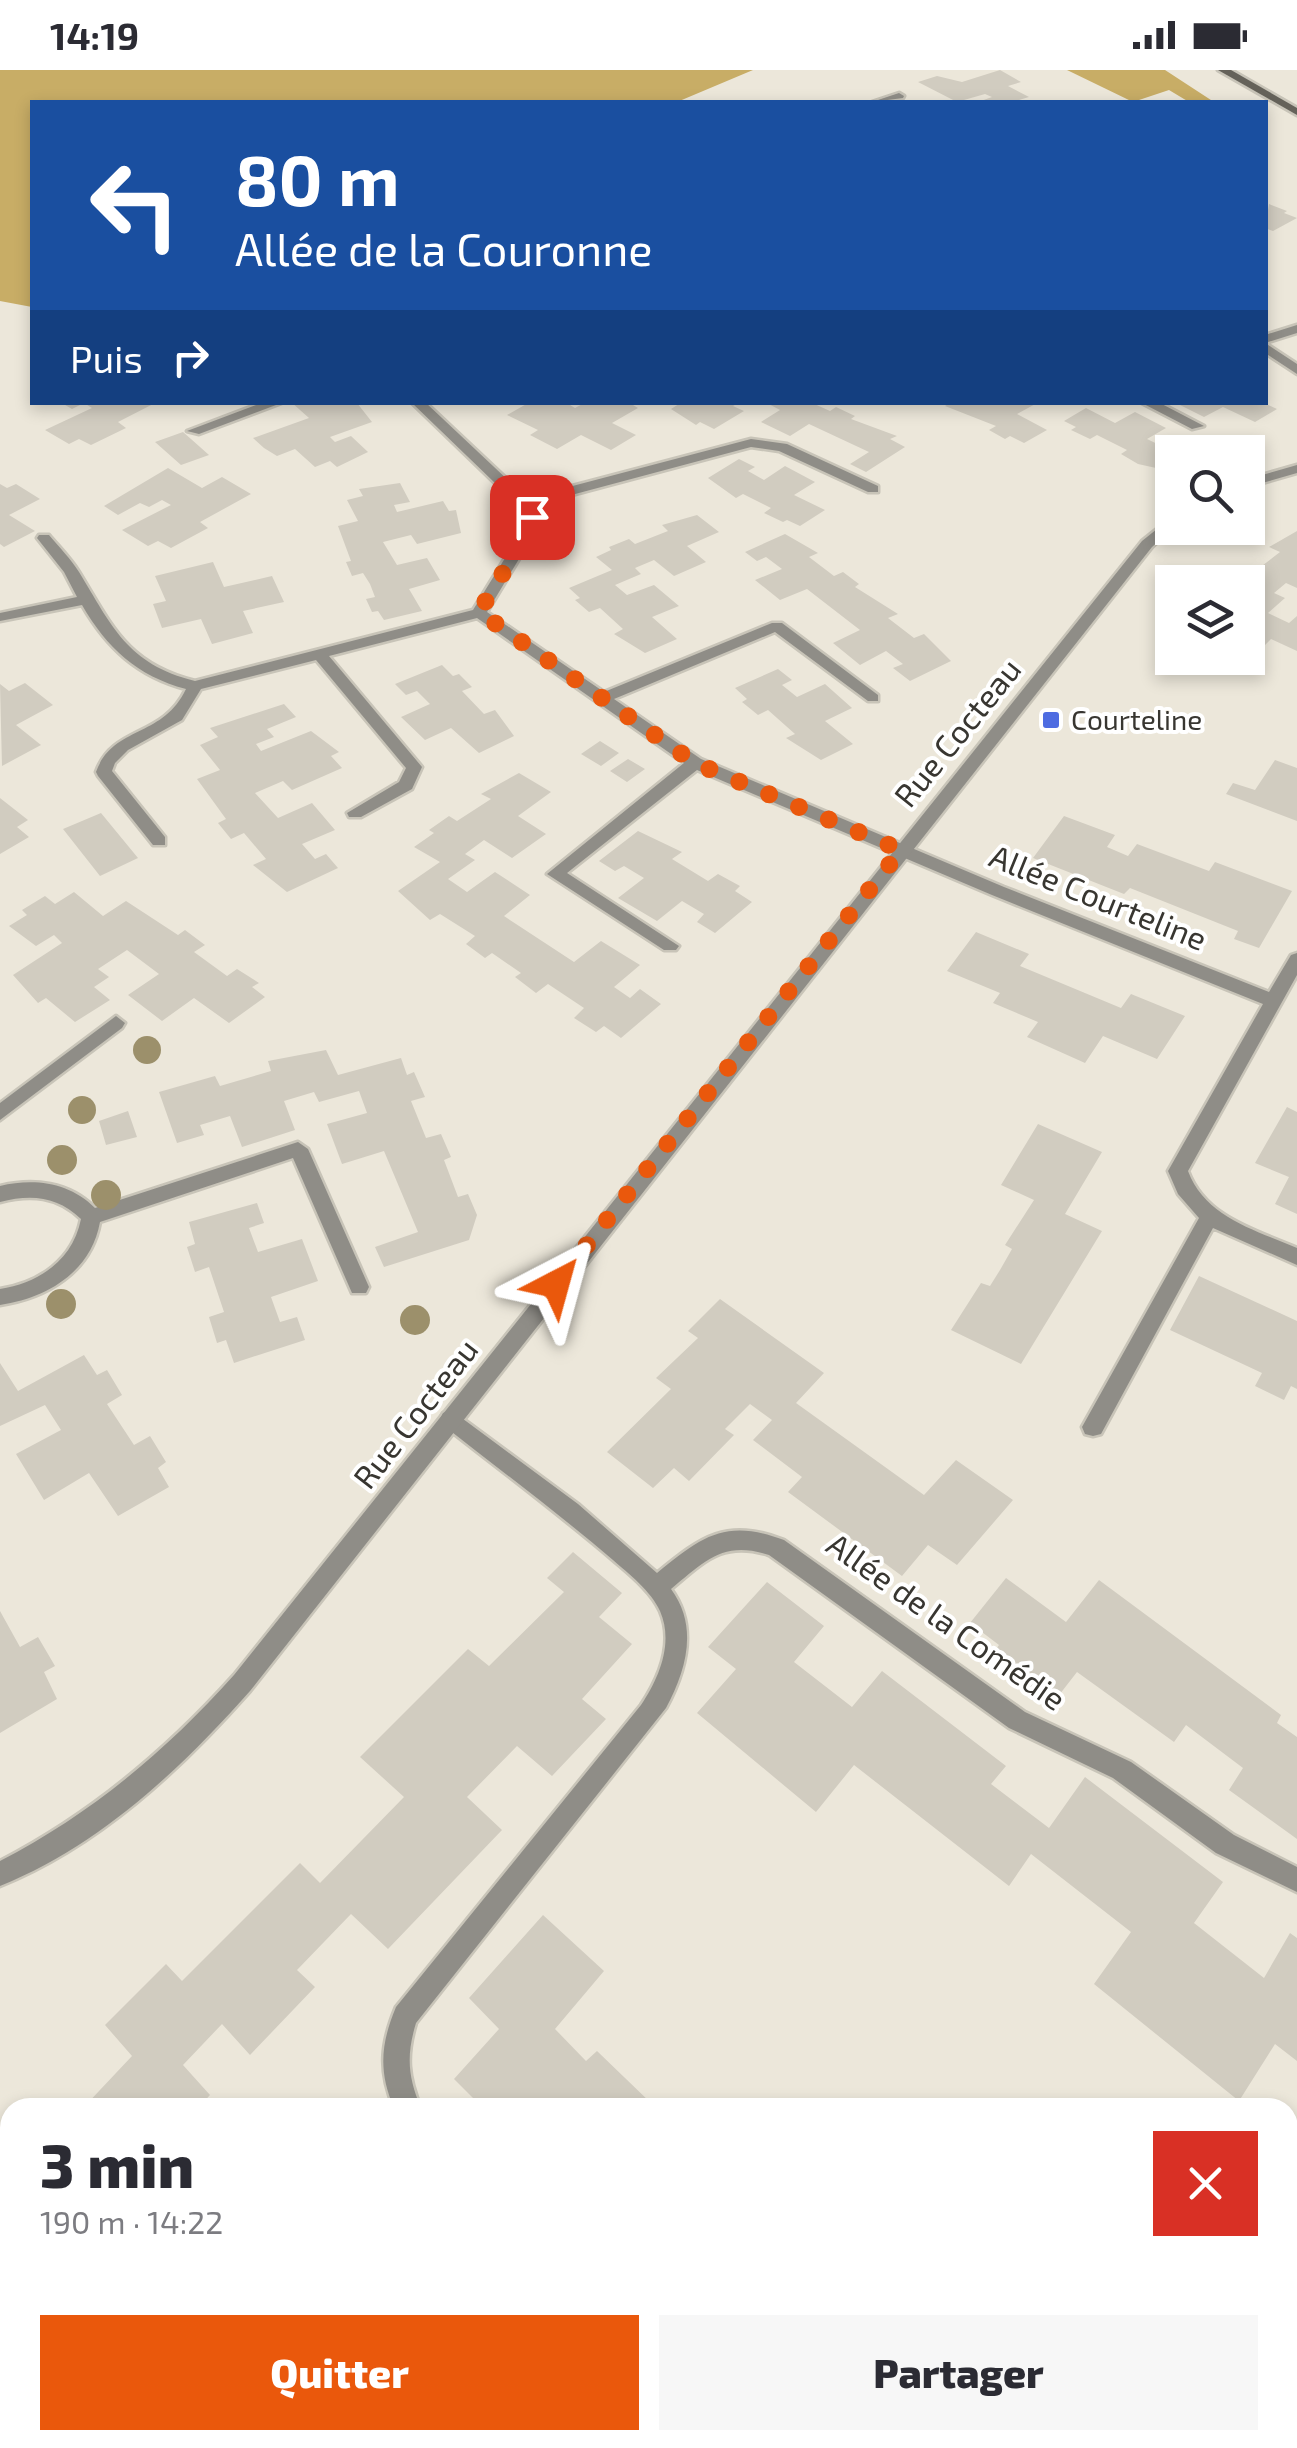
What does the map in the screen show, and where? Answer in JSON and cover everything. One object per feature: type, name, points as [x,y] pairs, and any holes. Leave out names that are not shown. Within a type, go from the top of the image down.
[{"type":"main road","points":[[1222,70],[1297,112]]},
{"type":"street","points":[[885,100],[899,96]]},
{"type":"street","points":[[1268,338],[1297,330]]},
{"type":"street","points":[[1268,349],[1297,370]]},
{"type":"street","points":[[194,431],[269,405]]},
{"type":"street","points":[[44,538],[124,655],[154,674],[195,686],[479,612],[530,529],[532,517],[526,503],[420,405]]},
{"type":"street","points":[[1152,405],[1196,426]]},
{"type":"street","points":[[526,503],[751,443],[782,447],[873,489]]},
{"type":"street","points":[[1265,478],[1297,469]]},
{"type":"street","name":"Rue Cocteau","points":[[0,1874],[76,1832],[128,1795],[211,1719],[1155,537]]},
{"type":"street","points":[[0,616],[86,600]]},
{"type":"street","name":"Allée Courteline","points":[[479,612],[606,697],[695,763],[1273,1001]]},
{"type":"street","points":[[606,697],[776,626],[872,698]]},
{"type":"street","points":[[319,654],[414,767],[406,785],[354,813]]},
{"type":"street","points":[[160,841],[104,772],[105,764],[120,748],[176,718],[195,686]]},
{"type":"street","points":[[670,946],[554,874],[695,763]]},
{"type":"street","points":[[1297,959],[1178,1170],[1189,1200],[1210,1216],[1297,1257]]},
{"type":"street","points":[[4,1105],[116,1023]]},
{"type":"street","points":[[92,1218],[298,1149],[359,1287]]},
{"type":"street","points":[[0,1194],[24,1187],[46,1189],[80,1204],[92,1218],[90,1231],[66,1266],[21,1296],[0,1297]]},
{"type":"street","points":[[1093,1428],[1210,1216]]},
{"type":"street","points":[[403,2098],[393,2077],[396,2045],[406,2016],[669,1685],[676,1660],[676,1629],[659,1585],[451,1419]]},
{"type":"street","name":"Allée de la Comédie","points":[[659,1585],[714,1541],[752,1537],[776,1547],[1017,1720],[1122,1770],[1224,1844],[1297,1880]]},
{"type":"shaded area","points":[[0,70],[753,70],[682,100],[30,100],[30,307],[0,301]]},
{"type":"shaded area","points":[[1067,70],[1165,70],[1211,100],[1186,100],[1169,90],[1129,100]]},
{"type":"building","points":[[1000,70],[1021,82],[1008,86],[1029,97],[984,100],[992,97],[985,94],[953,100],[918,82],[937,76],[962,82]]},
{"type":"building","points":[[1269,204],[1297,218],[1273,231],[1268,229]]},
{"type":"building","points":[[87,405],[151,405],[118,422],[126,428],[91,445],[79,439],[69,444],[45,430],[92,408]]},
{"type":"building","points":[[294,405],[359,405],[372,422],[330,437],[335,442],[351,436],[368,452],[337,467],[330,461],[315,467],[295,449],[277,456],[253,438],[309,418]]},
{"type":"building","points":[[525,405],[638,408],[612,423],[636,435],[611,450],[581,435],[557,449],[530,435],[538,430],[507,415]]},
{"type":"building","points":[[677,405],[735,405],[744,411],[714,429],[700,422],[696,425],[671,409]]},
{"type":"building","points":[[771,405],[817,405],[830,411],[836,407],[855,416],[851,419],[897,436],[890,439],[905,447],[866,472],[850,464],[869,452],[809,424],[790,436],[761,422],[780,410]]},
{"type":"building","points":[[1034,405],[1017,414],[1047,430],[1024,443],[1010,436],[1005,439],[989,430],[996,426],[945,406]]},
{"type":"building","points":[[1180,405],[1268,405],[1277,409],[1255,422],[1223,407],[1204,417]]},
{"type":"building","points":[[1086,408],[1115,423],[1135,412],[1166,428],[1147,439],[1155,443],[1155,468],[1138,464],[1121,454],[1127,450],[1097,435],[1090,439],[1071,430],[1076,427],[1064,421]]},
{"type":"building","points":[[183,432],[209,455],[181,465],[155,442]]},
{"type":"building","points":[[739,459],[755,467],[748,471],[764,480],[785,466],[815,482],[794,495],[825,510],[800,526],[783,522],[764,513],[771,508],[743,494],[736,498],[708,478]]},
{"type":"building","points":[[168,468],[202,488],[222,477],[251,494],[200,522],[208,528],[171,548],[158,541],[148,546],[122,530],[171,505],[162,500],[149,507],[140,503],[118,515],[104,506]]},
{"type":"building","points":[[400,483],[410,502],[394,505],[397,512],[443,501],[449,511],[456,510],[461,533],[417,544],[411,535],[383,542],[397,565],[427,558],[440,580],[409,589],[422,611],[384,620],[378,611],[372,612],[366,599],[375,597],[363,573],[352,576],[346,562],[351,561],[338,526],[358,521],[347,500],[363,496],[359,489]]},
{"type":"building","points":[[0,484],[7,488],[16,484],[40,499],[9,515],[35,531],[4,547],[0,544]]},
{"type":"building","points":[[697,515],[719,532],[687,546],[706,562],[674,576],[654,560],[635,568],[641,574],[615,585],[627,595],[654,585],[679,606],[652,617],[677,639],[645,653],[614,634],[623,629],[600,608],[589,612],[575,600],[580,598],[569,588],[612,570],[596,557],[611,550],[609,547],[629,539],[635,544],[668,531],[662,525]]},
{"type":"building","points":[[1297,531],[1297,588],[1286,583],[1274,593],[1285,598],[1268,613],[1289,623],[1297,616],[1297,651],[1271,639],[1265,645],[1263,565],[1280,552],[1269,547]]},
{"type":"building","points":[[785,534],[818,553],[809,557],[834,576],[843,572],[859,584],[855,587],[898,614],[888,618],[914,638],[924,634],[951,661],[910,681],[893,668],[903,664],[886,651],[860,665],[833,643],[860,630],[807,589],[780,600],[755,580],[782,569],[766,557],[757,561],[745,552]]},
{"type":"building","points":[[213,562],[224,587],[272,576],[284,602],[243,611],[253,633],[212,644],[201,619],[162,628],[153,604],[166,601],[155,576]]},
{"type":"building","points":[[442,665],[453,676],[459,674],[472,687],[462,691],[484,714],[495,710],[514,736],[479,753],[451,728],[425,740],[401,717],[430,704],[417,691],[406,695],[395,684]]},
{"type":"building","points":[[778,669],[792,680],[782,685],[797,697],[825,684],[852,708],[825,721],[853,744],[821,760],[786,738],[795,734],[768,710],[758,715],[742,702],[747,699],[735,688]]},
{"type":"building","points":[[25,683],[53,705],[16,725],[41,745],[2,766],[0,684],[9,691]]},
{"type":"building","points":[[284,704],[296,717],[267,729],[274,737],[256,744],[261,751],[311,731],[339,752],[331,756],[342,768],[292,790],[283,781],[255,793],[278,818],[312,803],[335,830],[302,844],[315,859],[326,854],[338,868],[287,892],[253,865],[266,859],[244,833],[231,839],[218,823],[226,819],[197,779],[220,770],[200,745],[218,737],[210,728]]},
{"type":"building","points":[[600,741],[619,753],[601,766],[581,754]]},
{"type":"building","points":[[628,759],[645,769],[627,782],[610,771]]},
{"type":"building","points":[[1275,760],[1297,768],[1297,821],[1226,794],[1233,783],[1255,790]]},
{"type":"building","points":[[519,773],[551,792],[518,816],[546,834],[512,858],[484,840],[465,854],[475,860],[448,879],[467,892],[495,872],[530,895],[504,916],[574,962],[601,941],[640,965],[614,987],[630,998],[640,989],[661,1004],[621,1038],[604,1026],[596,1032],[574,1018],[584,1008],[548,984],[536,993],[515,977],[521,973],[492,953],[485,958],[466,944],[475,936],[440,914],[430,920],[398,891],[440,862],[414,847],[434,833],[429,830],[449,816],[457,821],[491,799],[481,794]]},
{"type":"building","points":[[0,798],[28,820],[17,827],[29,837],[0,854]]},
{"type":"building","points":[[101,813],[138,858],[100,876],[63,829]]},
{"type":"building","points":[[1064,816],[1115,835],[1107,847],[1128,856],[1137,844],[1209,871],[1215,862],[1292,891],[1259,948],[1234,939],[1238,931],[1130,888],[1124,894],[1033,858]]},
{"type":"building","points":[[638,831],[682,852],[672,859],[708,881],[718,874],[740,886],[735,891],[752,902],[715,933],[697,922],[704,914],[682,901],[657,921],[618,898],[644,878],[624,866],[615,871],[599,861]]},
{"type":"building","points":[[74,892],[103,916],[126,901],[178,935],[185,930],[205,945],[194,952],[227,976],[237,969],[259,983],[252,987],[265,997],[229,1023],[194,998],[162,1021],[128,995],[159,974],[127,950],[98,969],[109,977],[94,987],[110,1000],[75,1022],[46,998],[38,1003],[13,975],[62,943],[54,935],[36,946],[9,926],[27,915],[22,910],[45,896],[55,904]]},
{"type":"building","points":[[976,932],[1029,954],[1020,966],[1121,1008],[1131,994],[1185,1016],[1157,1059],[1103,1036],[1085,1063],[1027,1037],[1038,1022],[993,1003],[1000,993],[947,971]]},
{"type":"building","points":[[326,1050],[338,1075],[401,1058],[407,1075],[414,1072],[425,1097],[411,1101],[426,1138],[441,1134],[451,1157],[444,1160],[458,1197],[468,1194],[477,1215],[469,1240],[384,1267],[375,1247],[418,1232],[384,1151],[342,1164],[327,1124],[367,1113],[359,1091],[319,1102],[314,1092],[284,1101],[295,1130],[242,1147],[230,1116],[200,1125],[204,1135],[177,1143],[159,1092],[215,1076],[220,1086],[271,1071],[268,1061]]},
{"type":"building","points":[[1287,1107],[1297,1112],[1297,1214],[1275,1204],[1289,1177],[1255,1163]]},
{"type":"building","points":[[128,1111],[137,1137],[106,1145],[99,1121]]},
{"type":"building","points":[[1038,1124],[1102,1152],[1065,1214],[1102,1231],[1021,1364],[951,1330],[981,1283],[990,1286],[1012,1249],[1005,1245],[1034,1200],[1001,1185]]},
{"type":"building","points":[[257,1203],[264,1223],[249,1228],[258,1252],[302,1239],[318,1281],[271,1297],[280,1322],[297,1317],[305,1340],[234,1363],[226,1340],[217,1343],[209,1317],[224,1312],[209,1267],[195,1272],[187,1247],[195,1244],[189,1222]]},
{"type":"building","points":[[1199,1276],[1297,1321],[1297,1389],[1291,1386],[1284,1400],[1255,1386],[1262,1373],[1170,1330]]},
{"type":"building","points":[[720,1299],[824,1373],[796,1403],[924,1495],[956,1460],[1013,1500],[957,1565],[928,1545],[902,1576],[788,1492],[802,1477],[753,1440],[772,1420],[750,1404],[725,1429],[734,1435],[689,1481],[674,1468],[653,1488],[607,1452],[671,1389],[656,1378],[698,1338],[688,1331]]},
{"type":"building","points":[[84,1355],[97,1375],[107,1370],[122,1395],[107,1404],[134,1445],[150,1436],[166,1462],[158,1468],[169,1487],[118,1516],[89,1473],[44,1500],[16,1454],[61,1430],[45,1405],[0,1426],[0,1363],[18,1391]]},
{"type":"building","points":[[573,1552],[622,1593],[599,1617],[632,1644],[582,1699],[606,1719],[552,1776],[517,1746],[467,1797],[502,1830],[388,1949],[351,1914],[297,1970],[315,1987],[250,2055],[222,2024],[183,2065],[210,2095],[207,2098],[92,2098],[132,2056],[105,2025],[166,1964],[182,1981],[300,1863],[320,1883],[404,1797],[360,1757],[468,1649],[489,1666],[564,1592],[547,1578]]},
{"type":"building","points":[[1006,1578],[1066,1622],[1099,1580],[1281,1715],[1277,1723],[1297,1737],[1297,1839],[1229,1790],[1243,1768],[1186,1725],[1174,1742],[1077,1672],[1049,1708],[986,1662],[999,1645],[970,1623]]},
{"type":"building","points":[[767,1582],[824,1626],[794,1662],[852,1707],[882,1671],[1006,1766],[991,1784],[1049,1828],[1085,1777],[1223,1882],[1194,1923],[1264,1978],[1290,1933],[1297,1938],[1297,2061],[1275,2044],[1241,2098],[1235,2098],[1094,1984],[1131,1932],[1031,1854],[1009,1886],[854,1765],[816,1812],[697,1713],[736,1669],[708,1647]]},
{"type":"building","points":[[0,1611],[20,1647],[38,1637],[55,1666],[44,1672],[57,1699],[0,1733]]},
{"type":"building","points":[[543,1915],[604,1971],[555,2029],[586,2061],[597,2051],[646,2098],[473,2098],[454,2079],[499,2029],[469,1998]]},
{"type":"place","name":"Courteline","points":[[1051,720]]},
{"type":"route","points":[[532,517],[530,529],[479,612],[606,697],[695,763],[901,850],[556,1284]]}]
